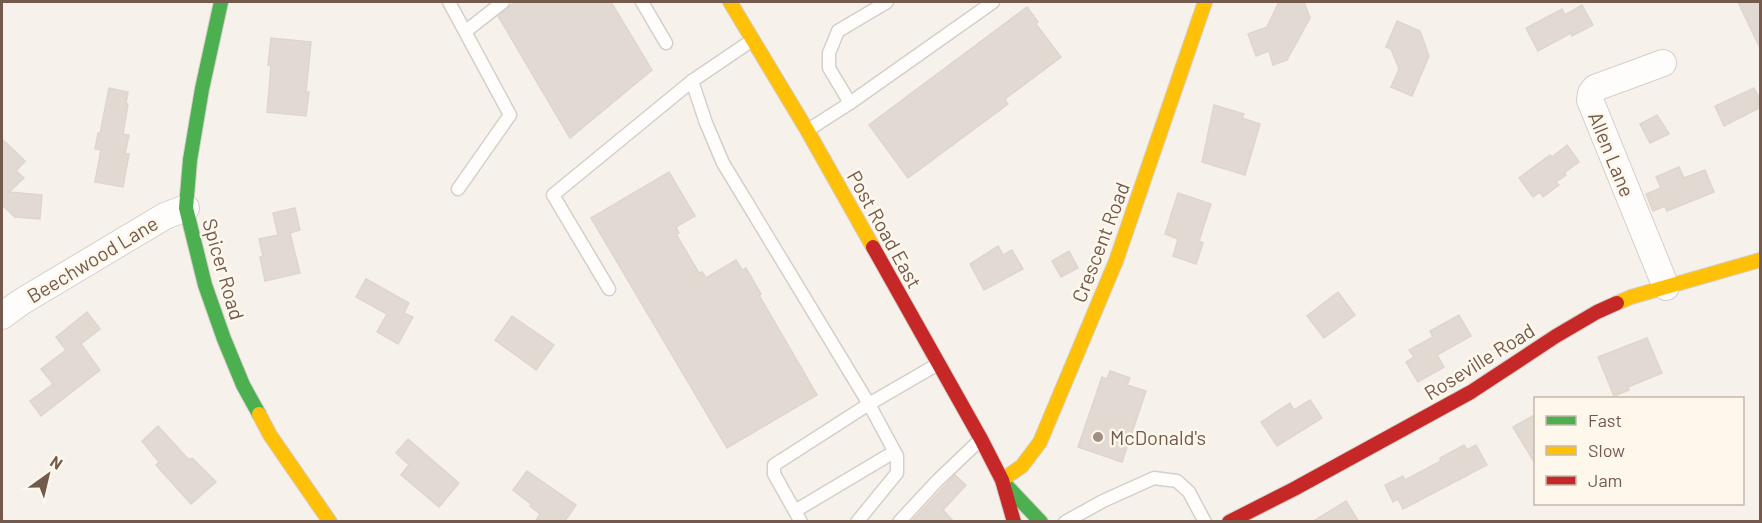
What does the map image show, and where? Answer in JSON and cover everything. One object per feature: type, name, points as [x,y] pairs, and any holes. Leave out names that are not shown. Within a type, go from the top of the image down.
[{"type":"street","name":"Spicer Road","points":[[221,2],[196,117],[187,182],[186,208],[196,256],[224,339],[243,385],[270,435],[330,522]]},
{"type":"street","name":"Post Road East","points":[[729,2],[807,130],[981,440],[1002,480],[1014,522]]},
{"type":"street","name":"Crescent Road","points":[[1002,480],[1029,459],[1040,442],[1116,261],[1205,2]]},
{"type":"street","name":"Allen Lane","points":[[1664,63],[1595,88],[1590,100],[1666,287]]},
{"type":"street","name":"Beechwood Lane","points":[[2,316],[21,302],[165,216],[186,208]]},
{"type":"street","name":"Roseville Road","points":[[1229,522],[1471,392],[1597,312],[1631,297],[1761,260]]},
{"type":"street","name":"Post Road East","points":[[1002,480],[1041,522]]},
{"type":"lane","points":[[449,2],[510,115],[458,189]]},
{"type":"lane","points":[[466,31],[502,2]]},
{"type":"lane","points":[[642,2],[666,43]]},
{"type":"lane","points":[[850,103],[829,68],[829,53],[838,31],[886,2]]},
{"type":"lane","points":[[807,130],[850,103],[993,2]]},
{"type":"lane","points":[[609,289],[553,195],[692,81],[752,40]]},
{"type":"lane","points":[[692,81],[706,123],[723,162],[869,404],[897,456],[897,473],[857,522]]},
{"type":"lane","points":[[894,452],[798,516],[774,474],[774,465],[869,404],[939,364]]},
{"type":"lane","points":[[899,522],[937,481],[981,440]]},
{"type":"lane","points":[[1065,522],[1103,501],[1154,478],[1177,481],[1189,492],[1205,522]]},
{"type":"building","points":[[515,2],[611,2],[652,70],[570,138],[498,16]]},
{"type":"building","points":[[1279,2],[1304,2],[1310,18],[1287,60],[1273,65],[1269,51],[1256,56],[1248,34],[1267,27]]},
{"type":"building","points":[[1738,2],[1761,2],[1761,50]]},
{"type":"building","points":[[1582,5],[1593,25],[1572,36],[1571,33],[1538,51],[1526,28],[1562,9],[1565,15]]},
{"type":"building","points":[[1027,7],[1038,22],[1036,24],[1061,57],[1005,99],[1008,104],[908,178],[869,125]]},
{"type":"building","points":[[1397,21],[1420,31],[1429,56],[1412,96],[1391,87],[1399,69],[1391,49],[1386,47]]},
{"type":"building","points":[[271,38],[311,42],[306,116],[267,112]]},
{"type":"building","points":[[109,88],[128,92],[123,134],[129,135],[125,154],[129,154],[123,187],[95,182],[101,150],[95,149]]},
{"type":"building","points":[[1754,88],[1761,101],[1761,107],[1724,126],[1715,106]]},
{"type":"building","points":[[1214,105],[1244,114],[1242,118],[1260,124],[1245,175],[1202,162]]},
{"type":"building","points":[[1657,115],[1669,134],[1650,143],[1640,124]]},
{"type":"building","points":[[2,139],[25,161],[16,171],[24,178],[9,192],[42,195],[40,219],[15,217],[2,205]]},
{"type":"building","points":[[1567,145],[1579,162],[1556,182],[1559,185],[1543,197],[1540,192],[1533,197],[1519,178]]},
{"type":"building","points":[[1679,167],[1684,178],[1705,170],[1714,192],[1667,211],[1665,206],[1653,211],[1646,194],[1661,188],[1656,177]]},
{"type":"building","points":[[669,172],[695,216],[676,227],[679,233],[676,234],[699,273],[702,272],[706,278],[736,260],[742,270],[746,268],[761,294],[759,295],[817,395],[727,448],[591,218]]},
{"type":"building","points":[[1178,193],[1211,204],[1199,241],[1203,243],[1196,264],[1173,256],[1178,239],[1165,234]]},
{"type":"building","points":[[295,208],[300,230],[290,233],[300,273],[265,281],[259,239],[278,235],[273,213]]},
{"type":"building","points":[[998,246],[1003,255],[1012,250],[1023,269],[984,290],[970,264]]},
{"type":"building","points":[[1069,251],[1078,268],[1061,277],[1052,261]]},
{"type":"building","points":[[366,279],[409,303],[404,313],[413,317],[398,344],[377,332],[387,314],[356,297]]},
{"type":"building","points":[[1338,292],[1355,315],[1324,338],[1307,316]]},
{"type":"building","points":[[87,312],[100,329],[81,344],[100,370],[41,416],[30,401],[53,384],[41,369],[66,350],[56,337]]},
{"type":"building","points":[[1459,315],[1471,336],[1437,355],[1444,367],[1418,382],[1406,362],[1414,357],[1409,350],[1433,337],[1430,331]]},
{"type":"building","points":[[512,316],[554,345],[536,370],[495,340]]},
{"type":"building","points":[[1647,338],[1662,373],[1628,387],[1629,390],[1614,396],[1598,357]]},
{"type":"building","points":[[1110,371],[1130,378],[1127,385],[1146,391],[1122,462],[1078,447],[1102,377],[1107,379]]},
{"type":"building","points":[[1310,400],[1322,418],[1277,446],[1261,422],[1290,403],[1294,410]]},
{"type":"building","points":[[1534,415],[1534,462],[1513,427]]},
{"type":"building","points":[[158,426],[189,460],[192,458],[216,482],[191,504],[156,465],[159,462],[142,441]]},
{"type":"building","points":[[408,439],[459,483],[439,507],[401,475],[409,465],[396,453]]},
{"type":"building","points":[[1464,445],[1467,450],[1476,445],[1487,465],[1403,509],[1398,499],[1393,502],[1385,485],[1403,476],[1405,480],[1441,461],[1440,458]]},
{"type":"building","points":[[527,471],[576,505],[564,522],[535,522],[540,514],[513,490]]},
{"type":"building","points":[[955,475],[966,485],[943,510],[954,522],[911,522]]},
{"type":"building","points":[[1346,501],[1359,522],[1312,522]]},
{"type":"traffic: fast","points":[[221,2],[202,89],[190,160],[186,208],[205,285],[224,339],[243,385],[259,414]]},
{"type":"traffic: fast","points":[[1005,484],[1041,522]]},
{"type":"traffic: slow","points":[[730,2],[807,130],[873,247]]},
{"type":"traffic: slow","points":[[1002,480],[1022,466],[1040,442],[1116,261],[1205,2]]},
{"type":"traffic: slow","points":[[1617,303],[1760,260]]},
{"type":"traffic: slow","points":[[259,414],[270,435],[330,522]]},
{"type":"traffic: jam","points":[[873,247],[981,439],[1002,480],[1014,522]]},
{"type":"traffic: jam","points":[[1229,522],[1471,392],[1556,336],[1617,303]]},
{"type":"place","name":"McDonald's","points":[[1098,437]]}]
